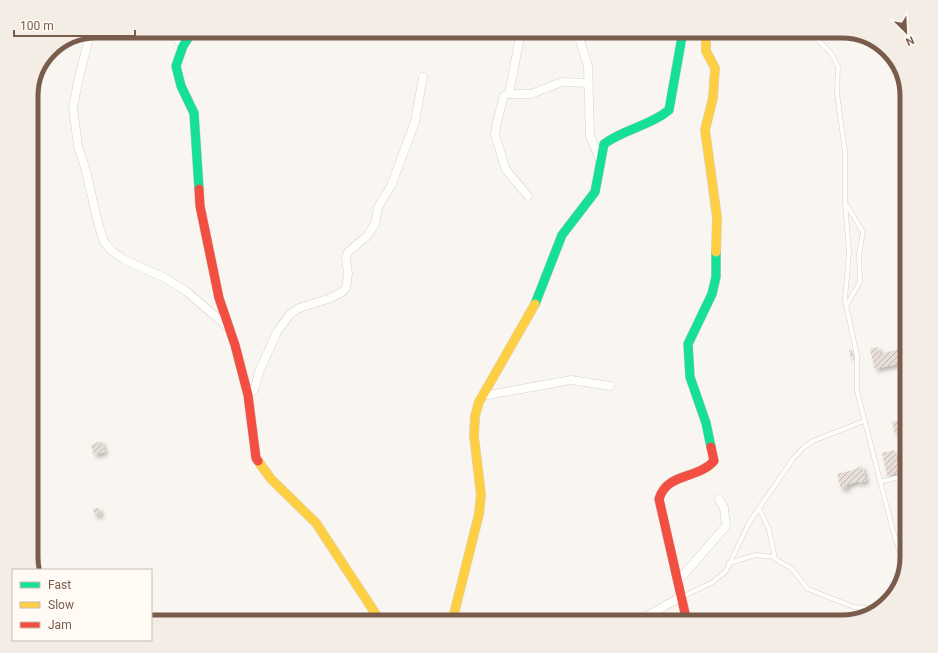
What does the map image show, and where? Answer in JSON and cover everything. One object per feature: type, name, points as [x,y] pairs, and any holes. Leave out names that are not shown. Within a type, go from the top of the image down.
[{"type":"street","points":[[177,38],[183,46]]},
{"type":"street","points":[[188,38],[183,46],[176,66],[180,86],[194,114],[197,188],[200,206],[219,298],[248,395],[256,458],[271,479],[316,523],[377,615]]},
{"type":"street","points":[[509,94],[520,38]]},
{"type":"street","points":[[579,38],[587,61],[590,136],[601,161]]},
{"type":"street","points":[[454,615],[479,514],[480,495],[474,436],[475,416],[482,396],[533,308],[562,235],[595,192],[602,148],[609,140],[642,125],[669,110],[682,38]]},
{"type":"street","points":[[685,615],[659,499],[660,491],[667,483],[696,474],[709,467],[714,461],[706,423],[690,377],[688,359],[688,344],[712,294],[716,277],[717,217],[705,130],[713,98],[715,68],[706,51],[706,38]]},
{"type":"street","points":[[89,39],[73,108],[78,146],[104,242],[113,252],[125,260],[165,278],[186,291],[229,328]]},
{"type":"street","points":[[248,395],[255,388],[259,372],[277,332],[287,318],[295,310],[331,298],[346,288],[348,274],[346,258],[348,252],[367,236],[375,224],[378,208],[390,186],[415,122],[423,77]]},
{"type":"street","points":[[528,196],[506,170],[496,135],[497,122],[503,99],[509,94],[535,94],[562,82],[588,83]]},
{"type":"street","points":[[482,396],[571,380],[610,386]]},
{"type":"street","points":[[678,581],[726,526],[724,508],[719,499]]},
{"type":"street","points":[[649,615],[681,597]]},
{"type":"lane","points":[[812,38],[818,40],[831,53],[838,67],[837,93],[845,141],[845,203],[849,251],[845,291],[846,307],[856,349],[857,391],[880,482],[900,552]]},
{"type":"lane","points":[[845,203],[863,232],[859,255],[860,282],[846,307]]},
{"type":"lane","points":[[681,597],[721,577],[726,571],[750,521],[793,459],[804,448],[813,441],[864,420]]},
{"type":"lane","points":[[880,482],[900,477]]},
{"type":"lane","points":[[759,509],[767,524],[776,561],[791,568],[808,590],[854,607],[869,608]]},
{"type":"lane","points":[[730,563],[756,555],[774,557]]},
{"type":"building","points":[[878,347],[880,354],[900,349],[900,364],[875,369],[870,349]]},
{"type":"building","points":[[849,350],[852,350],[854,357],[851,358]]},
{"type":"building","points":[[900,420],[900,433],[895,434],[892,422]]},
{"type":"building","points":[[101,441],[105,452],[94,455],[91,445]]},
{"type":"building","points":[[895,450],[900,473],[887,475],[882,453]]},
{"type":"building","points":[[862,466],[866,481],[860,483],[859,481],[846,485],[847,488],[841,489],[837,474],[857,469]]},
{"type":"building","points":[[99,508],[101,514],[95,516],[93,509]]},
{"type":"traffic: fast","points":[[188,38],[183,46],[176,66],[181,86],[194,113],[199,189]]},
{"type":"traffic: fast","points":[[535,304],[562,235],[595,192],[604,144],[654,120],[669,110],[682,38]]},
{"type":"traffic: fast","points":[[711,447],[706,423],[690,377],[688,344],[712,294],[716,277],[716,252]]},
{"type":"traffic: slow","points":[[706,38],[706,51],[715,68],[713,98],[705,130],[717,217],[716,252]]},
{"type":"traffic: slow","points":[[454,615],[479,514],[481,495],[474,436],[475,416],[479,402],[535,304]]},
{"type":"traffic: slow","points":[[258,461],[271,479],[316,523],[376,615]]},
{"type":"traffic: jam","points":[[199,189],[200,206],[219,298],[235,345],[248,395],[256,458],[258,461]]},
{"type":"traffic: jam","points":[[685,615],[659,499],[663,490],[669,484],[675,480],[707,467],[714,461],[711,447]]}]
